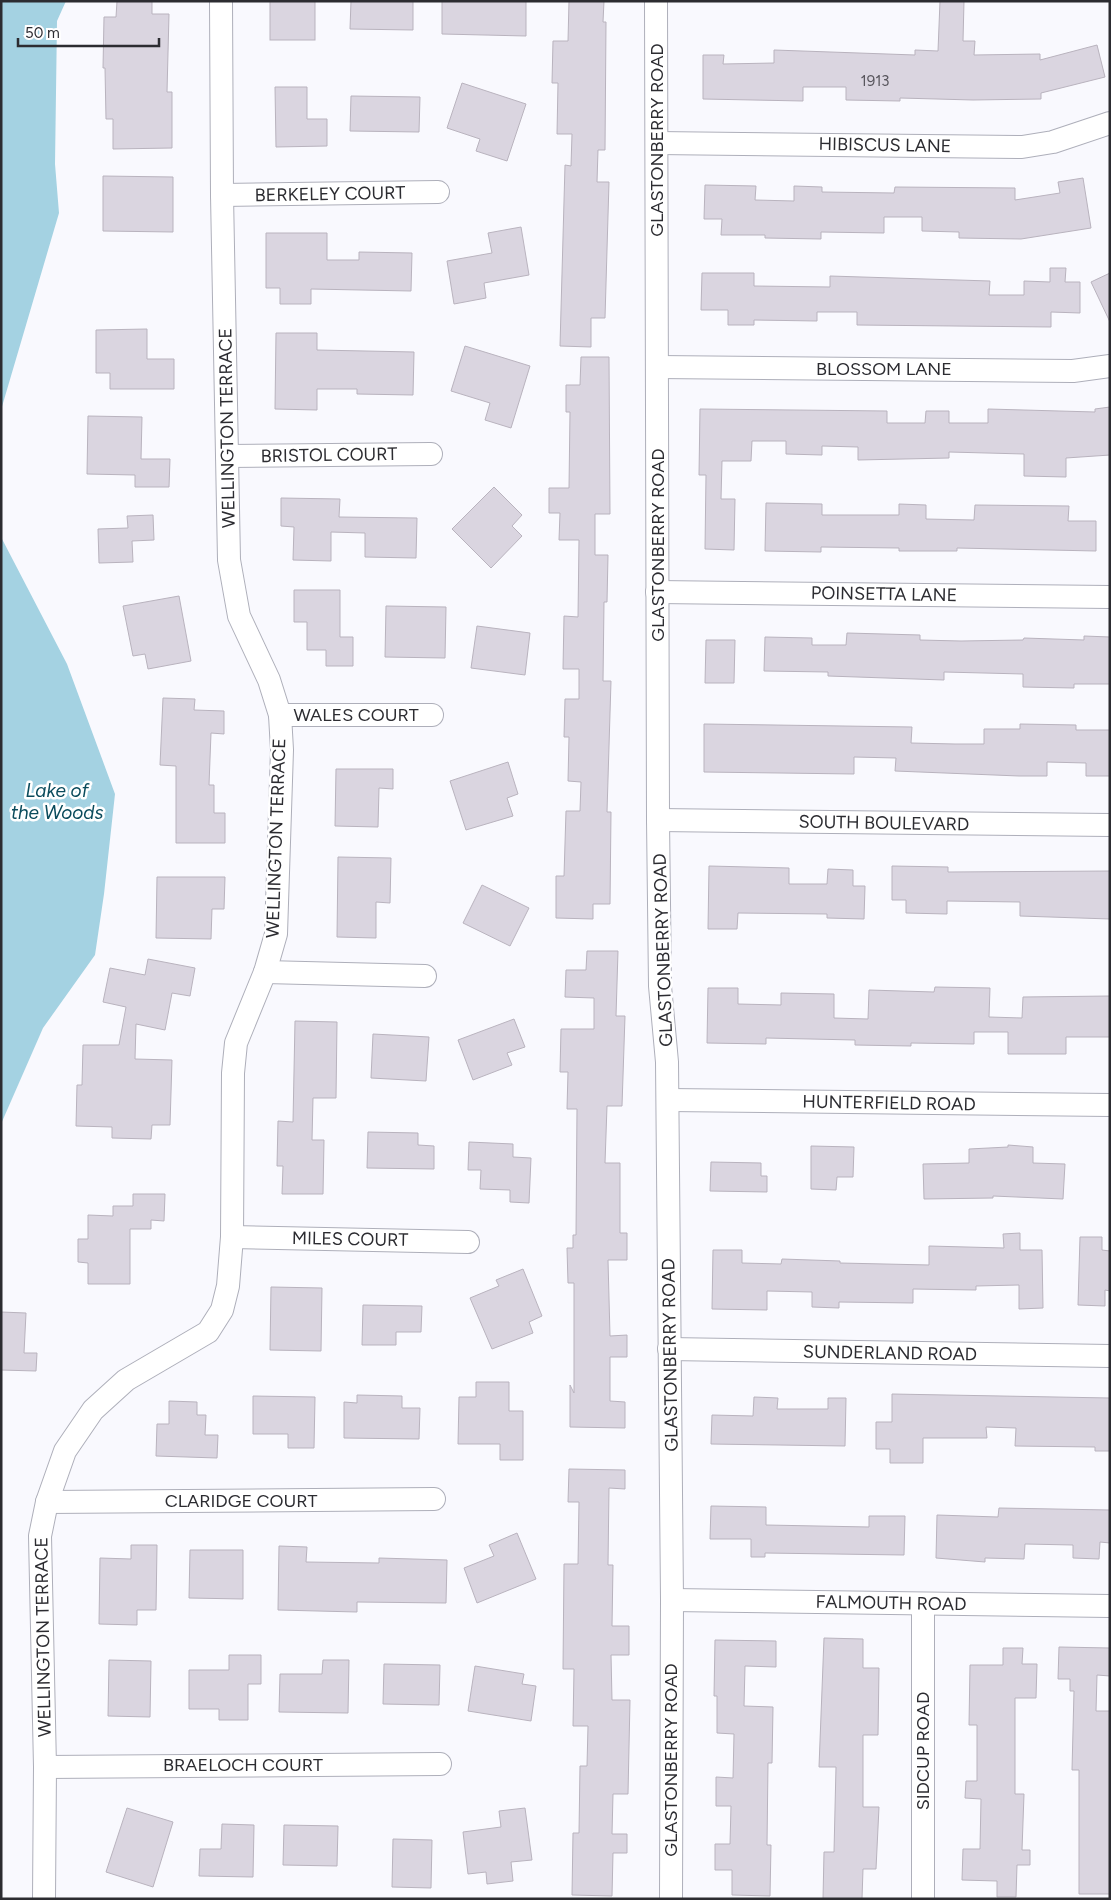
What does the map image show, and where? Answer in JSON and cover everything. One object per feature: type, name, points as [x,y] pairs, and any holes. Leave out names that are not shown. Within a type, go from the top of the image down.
[{"type":"street","name":"WELLINGTON TERRACE","points":[[44,1899],[45,1766],[40,1536],[47,1502],[65,1451],[93,1410],[126,1380],[208,1332],[222,1310],[228,1286],[232,1237],[236,1043],[265,972],[276,934],[282,750],[280,715],[270,680],[239,616],[229,560],[222,195],[221,1]]},
{"type":"street","name":"GLASTONBERRY ROAD","points":[[656,1],[658,820],[660,986],[667,1062],[668,1100],[672,1600],[671,1899]]},
{"type":"street","name":"HIBISCUS LANE","points":[[657,144],[1022,147],[1053,142],[1110,122]]},
{"type":"street","name":"BERKELEY COURT","points":[[222,195],[438,192]]},
{"type":"street","name":"BLOSSOM LANE","points":[[658,367],[1073,370],[1110,366]]},
{"type":"street","name":"BRISTOL COURT","points":[[227,456],[431,454]]},
{"type":"street","name":"POINSETTA LANE","points":[[658,592],[1110,597]]},
{"type":"street","name":"WALES COURT","points":[[280,715],[432,715]]},
{"type":"street","name":"SOUTH BOULEVARD","points":[[658,820],[1110,825]]},
{"type":"street","points":[[265,972],[425,976]]},
{"type":"street","name":"HUNTERFIELD ROAD","points":[[668,1100],[1110,1106]]},
{"type":"street","name":"MILES COURT","points":[[232,1237],[468,1242]]},
{"type":"street","name":"SUNDERLAND ROAD","points":[[670,1349],[1110,1356]]},
{"type":"street","name":"CLARIDGE COURT","points":[[47,1502],[434,1500]]},
{"type":"street","name":"FALMOUTH ROAD","points":[[672,1600],[1110,1606]]},
{"type":"street","name":"SIDCUP ROAD","points":[[923,1604],[923,1899]]},
{"type":"street","name":"BRAELOCH COURT","points":[[45,1766],[440,1764]]},
{"type":"water","points":[[1,1],[66,1],[57,21],[55,164],[59,213],[1,410]]},
{"type":"water","name":"Lake of the Woods","points":[[1,537],[67,664],[115,794],[95,955],[43,1028],[1,1124]]},
{"type":"building","points":[[117,1],[152,1],[152,14],[169,14],[167,92],[172,92],[172,148],[113,149],[113,119],[106,119],[105,68],[103,68],[104,17],[116,17]]},
{"type":"building","points":[[270,1],[315,1],[315,40],[270,40]]},
{"type":"building","points":[[351,1],[413,1],[413,30],[350,29]]},
{"type":"building","points":[[442,1],[526,1],[526,36],[442,34]]},
{"type":"building","points":[[569,1],[604,1],[603,22],[606,22],[605,150],[598,150],[597,182],[609,182],[605,318],[591,318],[591,347],[560,346],[565,165],[571,166],[572,134],[557,134],[558,83],[552,83],[553,41],[568,41]]},
{"type":"building","points":[[940,1],[964,1],[963,41],[975,41],[974,55],[1040,54],[1040,60],[1097,45],[1105,77],[1041,93],[1041,99],[900,98],[900,101],[846,100],[846,87],[803,87],[803,101],[703,99],[703,55],[724,55],[723,64],[774,63],[774,50],[915,55],[915,50],[938,51]]},
{"type":"building","points":[[462,83],[526,104],[507,161],[476,151],[480,139],[447,128]]},
{"type":"building","points":[[275,87],[307,87],[307,119],[327,119],[327,146],[276,147]]},
{"type":"building","points":[[351,96],[420,97],[419,132],[350,131]]},
{"type":"building","points":[[103,176],[173,177],[173,232],[103,231]]},
{"type":"building","points":[[1083,178],[1091,228],[1021,239],[959,238],[959,232],[922,231],[922,217],[884,217],[884,233],[821,232],[821,239],[765,238],[765,235],[721,235],[722,219],[704,219],[705,185],[756,186],[755,200],[794,201],[794,186],[822,187],[822,192],[894,193],[895,187],[1015,188],[1015,200],[1060,193],[1058,182]]},
{"type":"building","points":[[521,227],[529,275],[484,283],[486,298],[454,304],[447,261],[492,253],[488,233]]},
{"type":"building","points":[[266,233],[327,233],[327,260],[359,260],[359,252],[412,253],[411,291],[311,289],[311,304],[280,304],[280,288],[266,288]]},
{"type":"building","points":[[1050,268],[1066,268],[1065,282],[1080,282],[1080,313],[1051,312],[1051,327],[857,325],[857,312],[817,312],[817,321],[754,320],[754,325],[728,325],[728,310],[701,310],[702,273],[754,273],[754,286],[830,287],[830,276],[990,281],[989,295],[1024,295],[1024,281],[1050,282]]},
{"type":"building","points":[[1110,273],[1110,322],[1091,282]]},
{"type":"building","points":[[147,329],[147,359],[174,359],[174,389],[110,389],[110,373],[96,373],[96,330]]},
{"type":"building","points":[[276,333],[317,333],[317,350],[414,352],[413,395],[357,394],[357,389],[317,389],[317,410],[275,409]]},
{"type":"building","points":[[465,346],[530,366],[511,428],[485,420],[490,403],[451,391]]},
{"type":"building","points":[[581,357],[609,357],[610,514],[595,514],[595,555],[608,555],[607,602],[604,602],[603,681],[611,681],[607,812],[611,812],[610,904],[593,904],[593,919],[556,918],[556,876],[564,876],[566,811],[580,811],[581,782],[568,781],[569,737],[564,737],[565,699],[579,699],[579,669],[563,669],[564,616],[578,617],[579,540],[559,540],[560,513],[549,513],[549,488],[569,488],[570,412],[566,412],[566,385],[580,385]]},
{"type":"building","points":[[1110,407],[1110,455],[1066,458],[1066,477],[1024,476],[1024,454],[949,452],[949,458],[858,460],[858,447],[822,446],[822,455],[786,454],[786,441],[752,441],[751,461],[722,461],[721,499],[735,499],[734,550],[705,549],[706,475],[699,475],[700,409],[887,411],[887,423],[925,423],[926,411],[949,411],[949,423],[988,423],[988,409],[1095,412],[1095,409]]},
{"type":"building","points":[[88,416],[142,417],[141,459],[170,459],[169,487],[135,487],[135,475],[87,474]]},
{"type":"building","points":[[494,487],[522,515],[512,526],[522,536],[491,568],[452,529]]},
{"type":"building","points":[[281,498],[340,499],[339,517],[417,518],[416,558],[365,557],[365,533],[331,532],[331,561],[293,560],[294,527],[281,526]]},
{"type":"building","points":[[766,503],[822,504],[822,515],[899,515],[899,504],[926,505],[926,519],[974,520],[975,505],[1069,506],[1068,521],[1096,521],[1096,551],[957,548],[957,551],[899,551],[899,548],[821,547],[821,552],[765,551]]},
{"type":"building","points":[[153,515],[154,540],[132,541],[133,562],[99,563],[98,529],[128,528],[127,516]]},
{"type":"building","points":[[294,590],[340,590],[340,637],[353,637],[353,666],[326,666],[326,650],[307,650],[307,622],[294,622]]},
{"type":"building","points":[[179,596],[191,661],[148,669],[145,654],[133,656],[123,606]]},
{"type":"building","points":[[386,606],[446,607],[445,658],[385,657]]},
{"type":"building","points":[[477,626],[530,633],[525,675],[471,668]]},
{"type":"building","points":[[847,633],[920,635],[920,640],[961,641],[1023,640],[1024,638],[1084,640],[1084,636],[1110,637],[1110,684],[1074,684],[1074,688],[1023,687],[1023,674],[944,672],[944,680],[828,676],[828,672],[764,671],[765,637],[812,638],[812,645],[846,645]]},
{"type":"building","points":[[706,640],[735,640],[734,683],[705,683]]},
{"type":"building","points":[[163,698],[195,699],[194,710],[224,711],[224,734],[211,733],[209,785],[214,785],[214,813],[225,813],[225,843],[176,843],[176,766],[160,765]]},
{"type":"building","points":[[704,724],[912,727],[911,743],[955,744],[984,744],[984,729],[1020,729],[1020,724],[1076,725],[1076,730],[1110,730],[1110,776],[1086,776],[1086,763],[1047,762],[1047,776],[1019,776],[895,771],[896,758],[854,757],[854,774],[704,772]]},
{"type":"building","points":[[508,762],[518,794],[507,798],[513,816],[466,830],[450,781]]},
{"type":"building","points":[[336,769],[393,769],[393,789],[379,788],[378,827],[335,826]]},
{"type":"building","points":[[338,857],[391,858],[390,903],[376,902],[376,938],[337,937]]},
{"type":"building","points":[[709,866],[789,868],[789,884],[827,884],[828,869],[853,870],[853,886],[865,886],[864,919],[827,918],[827,914],[738,913],[737,929],[708,929]]},
{"type":"building","points":[[892,866],[948,867],[948,872],[1110,871],[1110,919],[1020,916],[1020,902],[947,901],[947,914],[906,913],[906,900],[892,900]]},
{"type":"building","points":[[157,877],[225,877],[224,909],[212,909],[211,939],[156,938]]},
{"type":"building","points":[[482,885],[529,908],[510,946],[463,923]]},
{"type":"building","points":[[587,951],[618,951],[616,1016],[625,1016],[622,1106],[607,1106],[605,1163],[620,1163],[620,1233],[627,1233],[627,1260],[608,1260],[610,1336],[627,1335],[627,1357],[610,1357],[610,1401],[625,1402],[625,1428],[570,1427],[570,1385],[574,1393],[574,1283],[568,1283],[567,1248],[573,1248],[573,1235],[576,1235],[577,1109],[567,1109],[568,1072],[560,1072],[561,1029],[594,1029],[594,998],[565,997],[566,970],[586,970]]},
{"type":"building","points":[[148,959],[195,968],[190,996],[172,993],[165,1030],[136,1024],[135,1059],[172,1060],[170,1125],[152,1125],[151,1139],[112,1138],[112,1127],[76,1126],[77,1085],[82,1085],[83,1045],[119,1045],[126,1007],[103,1002],[110,968],[145,975]]},
{"type":"building","points":[[935,987],[990,988],[989,1017],[1022,1018],[1023,997],[1110,996],[1110,1037],[1066,1037],[1066,1054],[1008,1054],[1008,1032],[974,1032],[974,1044],[911,1043],[911,1046],[855,1045],[855,1040],[766,1038],[766,1044],[707,1043],[708,988],[738,988],[738,1004],[781,1005],[781,993],[834,994],[834,1018],[868,1019],[869,990],[934,992]]},
{"type":"building","points":[[514,1019],[525,1047],[507,1053],[512,1065],[473,1080],[458,1040]]},
{"type":"building","points":[[295,1021],[337,1022],[336,1098],[313,1098],[312,1140],[324,1140],[323,1194],[282,1194],[283,1166],[277,1166],[278,1121],[293,1122]]},
{"type":"building","points":[[373,1034],[429,1037],[426,1081],[371,1078]]},
{"type":"building","points":[[368,1132],[418,1133],[418,1145],[434,1146],[434,1169],[367,1168]]},
{"type":"building","points":[[469,1142],[513,1144],[513,1157],[531,1158],[529,1203],[510,1202],[510,1190],[480,1189],[481,1170],[468,1170]]},
{"type":"building","points":[[1008,1145],[1033,1147],[1033,1163],[1065,1164],[1063,1199],[993,1196],[993,1198],[924,1199],[923,1164],[969,1163],[969,1149],[1008,1147]]},
{"type":"building","points":[[811,1146],[854,1147],[853,1177],[837,1177],[836,1190],[811,1189]]},
{"type":"building","points":[[711,1162],[761,1163],[761,1176],[767,1176],[767,1192],[710,1191]]},
{"type":"building","points":[[133,1194],[165,1194],[164,1221],[151,1220],[151,1229],[130,1229],[130,1284],[88,1284],[88,1263],[78,1262],[78,1239],[88,1239],[88,1215],[113,1216],[113,1206],[133,1206]]},
{"type":"building","points":[[1020,1233],[1020,1250],[1042,1250],[1043,1308],[1019,1309],[1019,1285],[976,1286],[976,1290],[913,1289],[913,1303],[839,1302],[839,1308],[812,1307],[812,1292],[767,1291],[767,1310],[712,1309],[713,1250],[742,1250],[742,1263],[781,1264],[782,1259],[840,1261],[840,1263],[929,1265],[929,1246],[1004,1248],[1003,1234]]},
{"type":"building","points":[[1080,1237],[1102,1237],[1102,1250],[1110,1251],[1110,1291],[1105,1290],[1105,1306],[1078,1305]]},
{"type":"building","points":[[523,1269],[542,1316],[529,1322],[533,1333],[492,1349],[470,1298],[499,1286],[496,1280]]},
{"type":"building","points":[[271,1287],[322,1288],[321,1351],[270,1350]]},
{"type":"building","points":[[363,1305],[422,1306],[421,1332],[396,1332],[396,1345],[362,1345]]},
{"type":"building","points":[[1,1312],[26,1313],[24,1353],[37,1353],[36,1371],[1,1370]]},
{"type":"building","points":[[476,1382],[509,1382],[509,1411],[523,1411],[523,1460],[500,1460],[500,1444],[458,1444],[459,1397],[476,1397]]},
{"type":"building","points":[[892,1394],[1110,1398],[1110,1451],[1095,1451],[1095,1447],[1015,1446],[1016,1428],[986,1427],[987,1438],[923,1438],[923,1463],[890,1463],[890,1449],[876,1449],[876,1422],[892,1422]]},
{"type":"building","points":[[357,1395],[402,1396],[402,1408],[420,1408],[419,1439],[344,1438],[344,1402],[357,1403]]},
{"type":"building","points":[[253,1396],[315,1397],[314,1448],[288,1448],[288,1434],[253,1434]]},
{"type":"building","points":[[754,1397],[778,1398],[777,1409],[828,1409],[828,1398],[846,1398],[845,1446],[711,1444],[712,1415],[753,1416]]},
{"type":"building","points":[[169,1401],[197,1402],[197,1415],[206,1415],[205,1435],[218,1435],[217,1458],[156,1456],[157,1424],[169,1424]]},
{"type":"building","points":[[569,1469],[625,1470],[625,1489],[609,1488],[608,1565],[613,1565],[612,1626],[629,1626],[629,1655],[611,1655],[612,1700],[630,1700],[628,1794],[613,1794],[612,1834],[627,1834],[627,1853],[613,1853],[612,1896],[572,1895],[573,1833],[579,1833],[580,1766],[587,1766],[588,1726],[573,1726],[574,1669],[563,1669],[564,1564],[578,1564],[579,1502],[568,1502]]},
{"type":"building","points":[[711,1506],[766,1507],[766,1525],[869,1527],[869,1516],[905,1516],[904,1555],[765,1553],[765,1557],[751,1557],[751,1539],[710,1539]]},
{"type":"building","points":[[999,1508],[1110,1510],[1110,1543],[1100,1542],[1099,1559],[1073,1558],[1073,1545],[1025,1544],[1024,1559],[985,1558],[985,1562],[936,1558],[937,1515],[998,1517]]},
{"type":"building","points":[[517,1533],[536,1579],[477,1603],[464,1568],[494,1556],[489,1545]]},
{"type":"building","points":[[131,1545],[157,1545],[156,1610],[137,1610],[137,1625],[99,1624],[100,1558],[131,1559]]},
{"type":"building","points":[[279,1546],[307,1547],[306,1562],[379,1563],[379,1558],[447,1560],[446,1603],[357,1602],[357,1612],[278,1610]]},
{"type":"building","points":[[190,1550],[243,1550],[243,1599],[189,1598]]},
{"type":"building","points":[[824,1638],[863,1639],[863,1668],[879,1668],[878,1735],[863,1735],[863,1807],[879,1807],[876,1869],[863,1869],[862,1899],[823,1899],[824,1852],[834,1852],[836,1767],[819,1767]]},
{"type":"building","points":[[715,1640],[776,1641],[776,1667],[745,1666],[744,1706],[773,1707],[772,1763],[768,1763],[767,1845],[771,1845],[770,1896],[732,1895],[732,1870],[715,1870],[715,1844],[730,1844],[731,1806],[716,1806],[716,1777],[733,1778],[734,1734],[717,1733],[717,1696],[714,1696]]},
{"type":"building","points":[[1059,1647],[1110,1648],[1110,1676],[1097,1675],[1096,1711],[1110,1711],[1110,1894],[1079,1894],[1079,1770],[1072,1770],[1074,1691],[1070,1691],[1070,1679],[1058,1679]]},
{"type":"building","points":[[1003,1648],[1023,1648],[1022,1664],[1037,1664],[1036,1698],[1015,1698],[1015,1794],[1024,1794],[1022,1850],[1030,1850],[1030,1865],[1017,1865],[1016,1897],[997,1897],[997,1881],[962,1880],[963,1849],[980,1849],[981,1799],[965,1798],[966,1781],[977,1781],[977,1725],[969,1725],[970,1665],[1003,1665]]},
{"type":"building","points":[[229,1655],[261,1655],[261,1684],[248,1684],[248,1720],[219,1720],[219,1709],[189,1709],[189,1670],[229,1670]]},
{"type":"building","points":[[109,1660],[151,1661],[150,1717],[108,1716]]},
{"type":"building","points":[[323,1660],[349,1660],[348,1713],[279,1712],[280,1674],[322,1674]]},
{"type":"building","points":[[384,1664],[440,1665],[439,1705],[383,1704]]},
{"type":"building","points":[[475,1666],[524,1674],[522,1684],[536,1686],[531,1721],[468,1711]]},
{"type":"building","points":[[127,1808],[173,1822],[153,1887],[106,1872]]},
{"type":"building","points":[[525,1808],[532,1860],[511,1862],[513,1881],[487,1884],[486,1872],[468,1874],[463,1832],[501,1827],[499,1811]]},
{"type":"building","points":[[222,1824],[254,1825],[253,1877],[199,1876],[200,1849],[221,1849]]},
{"type":"building","points":[[284,1825],[338,1826],[337,1866],[283,1865]]},
{"type":"building","points":[[393,1839],[432,1840],[431,1888],[392,1887]]}]
